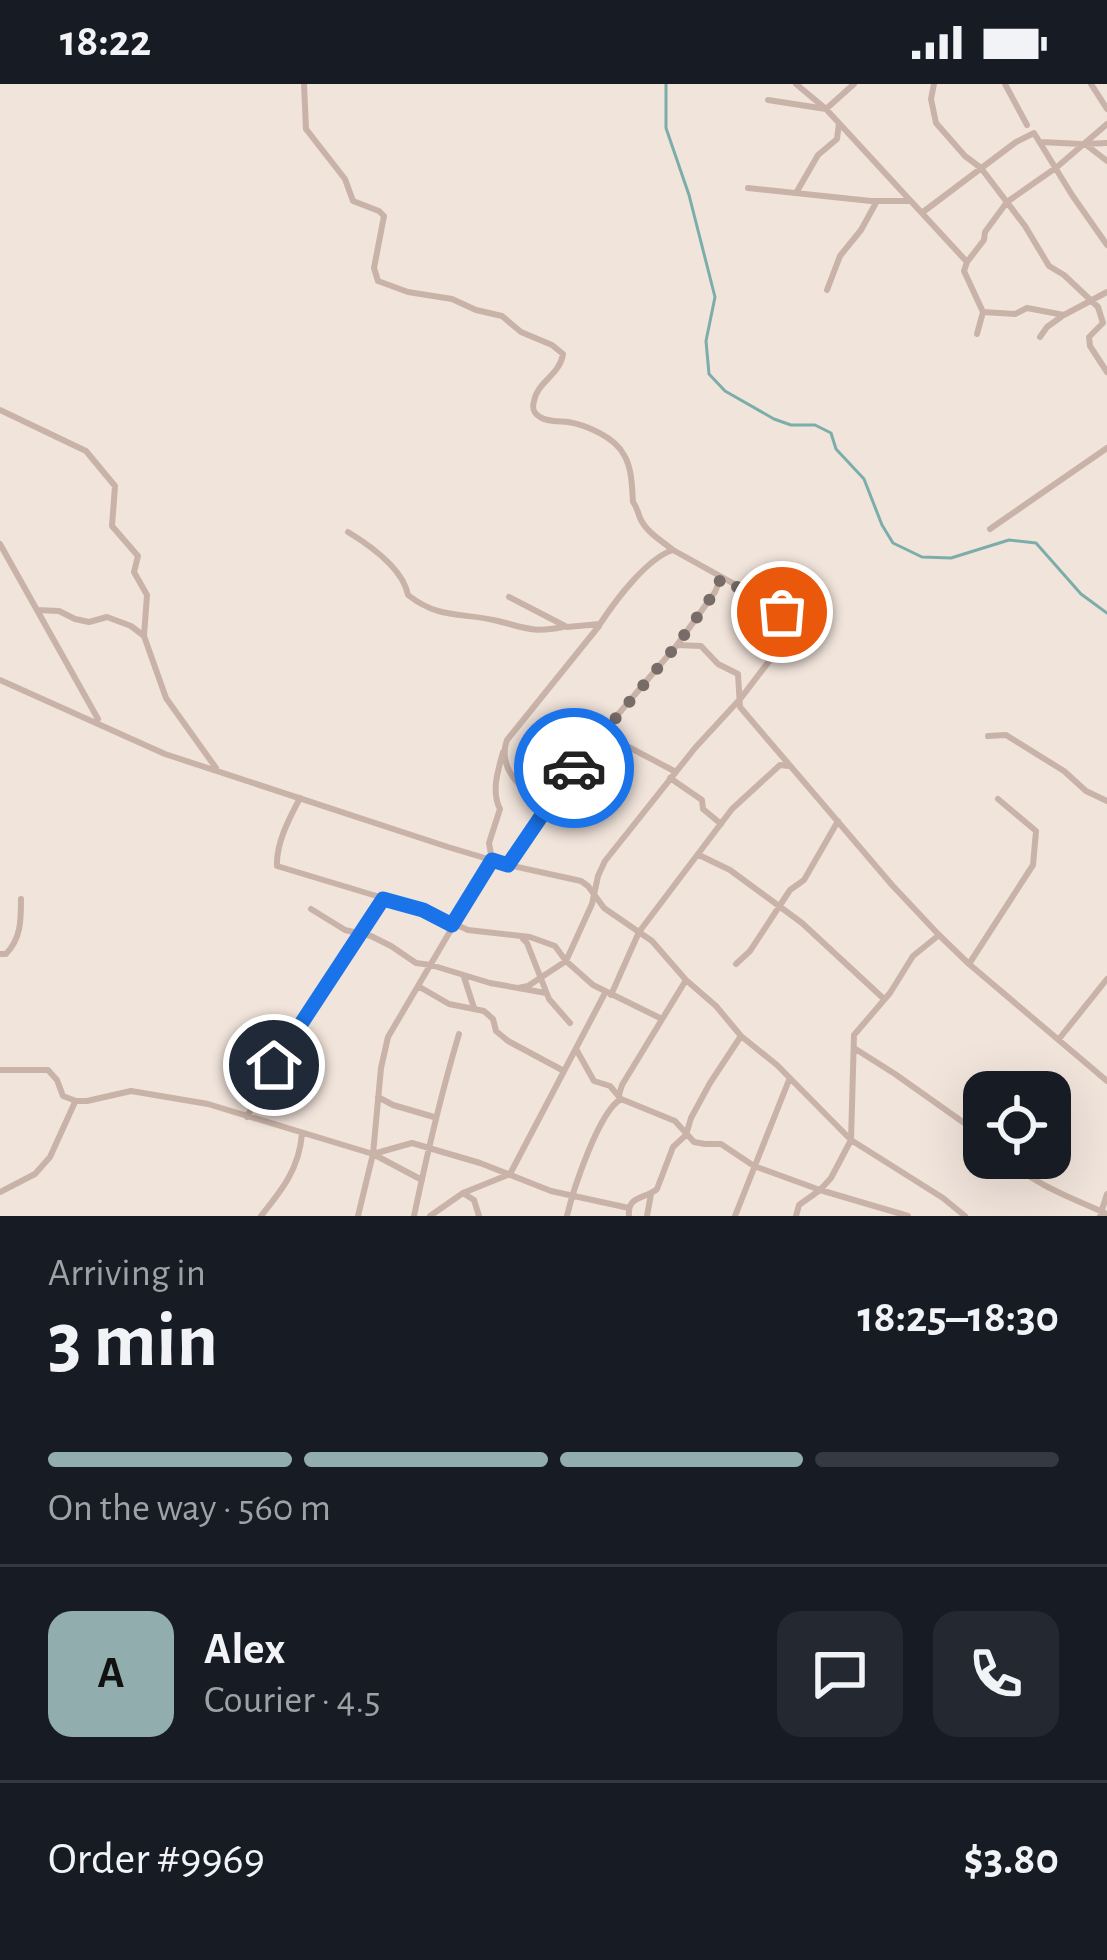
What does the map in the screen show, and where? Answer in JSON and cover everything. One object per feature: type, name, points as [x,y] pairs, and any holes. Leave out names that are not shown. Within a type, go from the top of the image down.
[{"type":"street","points":[[304,84],[306,129],[341,173],[353,201],[384,216],[374,268],[378,281],[502,316],[520,332],[551,345],[563,355],[562,363],[534,396],[535,414],[574,423],[614,444],[624,454],[634,502],[648,530],[673,550],[774,607],[791,625],[789,635],[741,698],[605,861],[566,961],[518,988]]},
{"type":"street","points":[[796,84],[826,109],[967,262]]},
{"type":"street","points":[[826,109],[854,84]]},
{"type":"street","points":[[934,84],[935,123],[981,168],[1049,266],[1097,307],[1102,323],[1089,337],[1090,346],[1107,372]]},
{"type":"street","points":[[1004,84],[1027,125]]},
{"type":"street","points":[[1091,84],[1107,109]]},
{"type":"street","points":[[768,100],[826,109]]},
{"type":"street","points":[[796,193],[818,155],[837,139],[839,123]]},
{"type":"street","points":[[977,334],[982,312],[964,271],[967,262],[1007,202],[1058,167],[1107,124]]},
{"type":"street","points":[[923,212],[1034,133],[1107,245]]},
{"type":"street","points":[[1040,142],[1107,143]]},
{"type":"street","points":[[1085,145],[1107,161]]},
{"type":"street","points":[[748,188],[911,201]]},
{"type":"street","points":[[827,290],[839,256],[862,230],[877,201]]},
{"type":"street","points":[[1040,337],[1064,315],[1107,292]]},
{"type":"street","points":[[982,312],[1015,314],[1028,308],[1064,315]]},
{"type":"street","points":[[1099,362],[1107,355]]},
{"type":"street","points":[[0,410],[86,451],[115,486],[112,526],[138,556],[134,572],[147,595],[144,636],[166,698],[219,771]]},
{"type":"street","points":[[990,530],[1107,448]]},
{"type":"street","points":[[348,532],[369,545],[405,581],[408,596],[428,610],[496,620],[523,630],[600,624]]},
{"type":"street","points":[[0,544],[100,722]]},
{"type":"street","points":[[358,1216],[373,1154],[388,1037],[492,860],[489,843],[500,809],[496,790],[507,740],[618,599],[660,555],[673,550]]},
{"type":"street","points":[[508,865],[546,805],[677,645],[721,578]]},
{"type":"street","points":[[509,598],[567,627]]},
{"type":"street","points":[[37,610],[59,611],[89,622],[107,617],[144,636]]},
{"type":"street","points":[[677,645],[701,646],[718,664],[738,674],[740,707],[892,885],[969,964],[1107,1081]]},
{"type":"street","points":[[0,680],[165,754],[508,865],[581,881],[604,908],[652,941],[741,1036],[777,1065],[851,1140],[965,1216]]},
{"type":"street","points":[[603,733],[673,775],[721,824]]},
{"type":"street","points":[[988,736],[1006,735],[1107,801]]},
{"type":"street","points":[[502,752],[521,789],[546,805]]},
{"type":"street","points":[[430,1216],[463,1192],[510,1174],[639,932],[747,794],[781,765],[791,766]]},
{"type":"street","points":[[300,799],[286,825],[276,857],[278,866],[423,910],[452,925],[555,946],[566,961],[608,994],[662,1019]]},
{"type":"street","points":[[969,964],[1033,865],[1036,830],[998,799]]},
{"type":"street","points":[[736,964],[750,951],[790,890],[814,866],[838,821]]},
{"type":"street","points":[[523,842],[528,868]]},
{"type":"street","points":[[698,854],[730,870],[778,907],[884,999]]},
{"type":"street","points":[[0,954],[16,944],[21,899]]},
{"type":"street","points":[[248,1117],[274,1065],[383,899]]},
{"type":"street","points":[[311,909],[345,930],[391,946],[416,963],[546,993]]},
{"type":"street","points":[[796,1216],[800,1204],[831,1178],[851,1140],[853,1039],[858,1029],[913,956],[939,935]]},
{"type":"street","points":[[520,936],[546,993],[570,1023]]},
{"type":"street","points":[[464,975],[474,1008]]},
{"type":"street","points":[[1060,1039],[1107,979]]},
{"type":"street","points":[[567,1216],[582,1163],[607,1111],[620,1097],[622,1084],[686,980]]},
{"type":"street","points":[[418,986],[449,1004],[484,1011],[508,1041],[565,1072]]},
{"type":"street","points":[[414,1216],[434,1117],[459,1034]]},
{"type":"street","points":[[373,1154],[412,1143],[551,1191],[629,1212],[639,1196],[657,1190],[673,1148],[686,1135],[691,1118],[741,1036]]},
{"type":"street","points":[[853,1047],[963,1123]]},
{"type":"street","points":[[576,1049],[592,1079],[675,1121],[689,1139],[721,1144],[754,1166],[908,1216]]},
{"type":"street","points":[[0,1070],[48,1070],[63,1096],[76,1101],[131,1091],[208,1104],[373,1154],[422,1180]]},
{"type":"street","points":[[735,1216],[789,1080]]},
{"type":"street","points":[[378,1097],[434,1117]]},
{"type":"street","points":[[0,1192],[35,1174],[50,1157],[76,1101]]},
{"type":"street","points":[[260,1216],[289,1181],[302,1134]]},
{"type":"street","points":[[1031,1179],[1102,1213],[1107,1194]]},
{"type":"street","points":[[463,1192],[474,1200],[479,1216]]},
{"type":"street","points":[[647,1216],[651,1194]]},
{"type":"street","points":[[864,1216],[868,1203]]},
{"type":"waterway","points":[[666,84],[666,128],[715,297],[706,341],[709,374],[725,391],[774,419],[815,425],[831,433],[836,449],[864,479],[893,543],[922,557],[951,558],[1009,540],[1036,543],[1081,594],[1107,613]]},
{"type":"way so far","points":[[574,768],[677,645],[721,578],[782,612]]},
{"type":"route","points":[[274,1065],[383,899],[423,910],[452,925],[492,860],[508,865],[574,768]]}]
